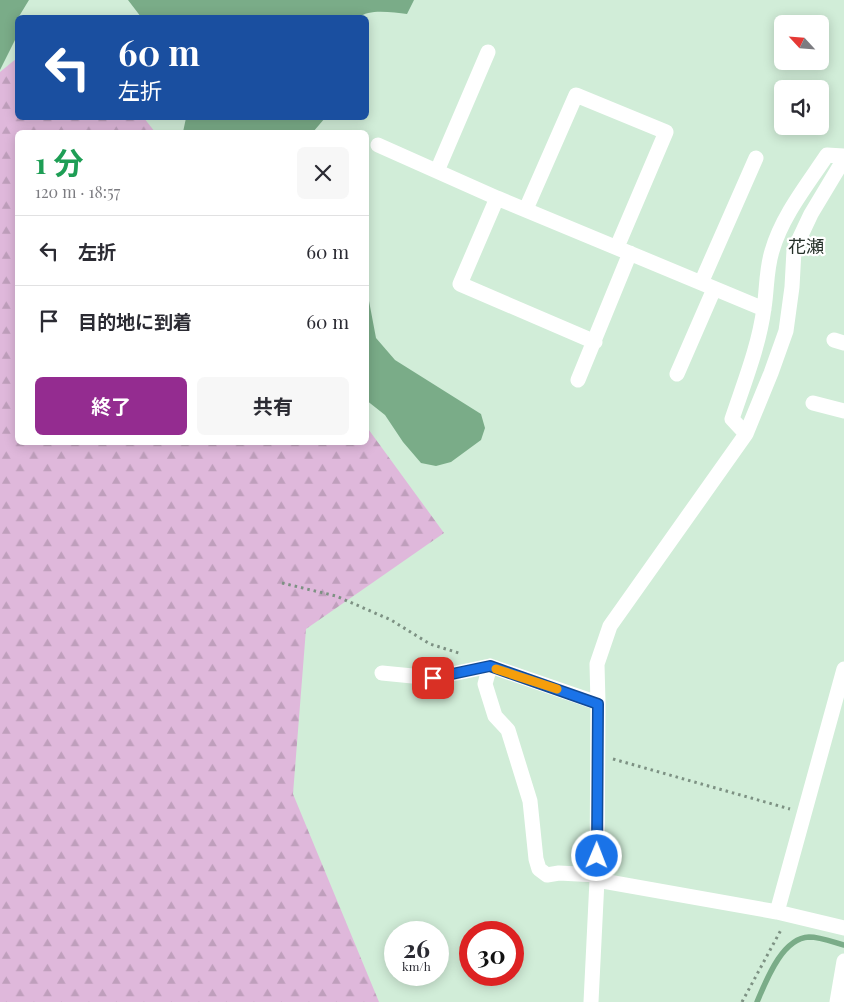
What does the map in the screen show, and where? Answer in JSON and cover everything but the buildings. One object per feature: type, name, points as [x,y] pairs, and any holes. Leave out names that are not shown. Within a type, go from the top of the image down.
[{"type":"street","points":[[437,171],[488,52]]},
{"type":"street","points":[[526,209],[576,94],[666,132],[623,250],[594,342],[578,380]]},
{"type":"street","points":[[378,146],[764,309]]},
{"type":"street","points":[[591,1002],[597,878],[597,664],[610,626],[746,434],[786,331],[792,287],[794,250],[811,214],[844,158],[827,155],[780,229],[771,252],[764,309],[757,345],[732,419],[746,434]]},
{"type":"street","points":[[676,374],[756,158]]},
{"type":"street","points":[[498,198],[460,284],[594,342]]},
{"type":"street","points":[[813,402],[844,411]]},
{"type":"street","points":[[382,673],[433,678],[490,666],[598,704]]},
{"type":"street","points":[[490,666],[485,684],[495,716],[508,730],[530,801],[536,859],[539,869],[547,875],[559,873],[597,878],[783,913],[844,928]]},
{"type":"street","points":[[783,913],[804,812],[844,669]]},
{"type":"street","points":[[837,1002],[844,961]]},
{"type":"path","points":[[282,583],[336,596],[391,620],[430,644],[480,658],[490,666]]},
{"type":"path","points":[[598,758],[619,760],[804,812]]},
{"type":"path","points":[[742,1002],[771,945],[783,913]]},
{"type":"green space","points":[[15,60],[15,120],[146,120],[153,130],[15,130],[15,445],[369,445],[369,430],[444,533],[306,629],[293,794],[379,1002],[0,1002],[0,72]]},
{"type":"shaded area","points":[[0,0],[29,0],[20,15],[15,15],[15,40],[0,70]]},
{"type":"shaded area","points":[[128,0],[414,0],[407,14],[375,12],[363,15],[139,15]]},
{"type":"shaded area","points":[[186,120],[323,120],[315,130],[183,130]]},
{"type":"shaded area","points":[[369,301],[376,338],[395,360],[481,414],[485,428],[481,440],[451,462],[436,466],[421,463],[403,442],[385,415],[369,402]]},
{"type":"waterway","points":[[757,1002],[776,962],[783,952],[799,939],[809,937],[844,945]]},
{"type":"slow traffic","points":[[496,669],[557,689]]},
{"type":"district","name":"花瀬","points":[[806,247]]},
{"type":"route","points":[[433,678],[490,666],[598,704],[597,856]]}]
